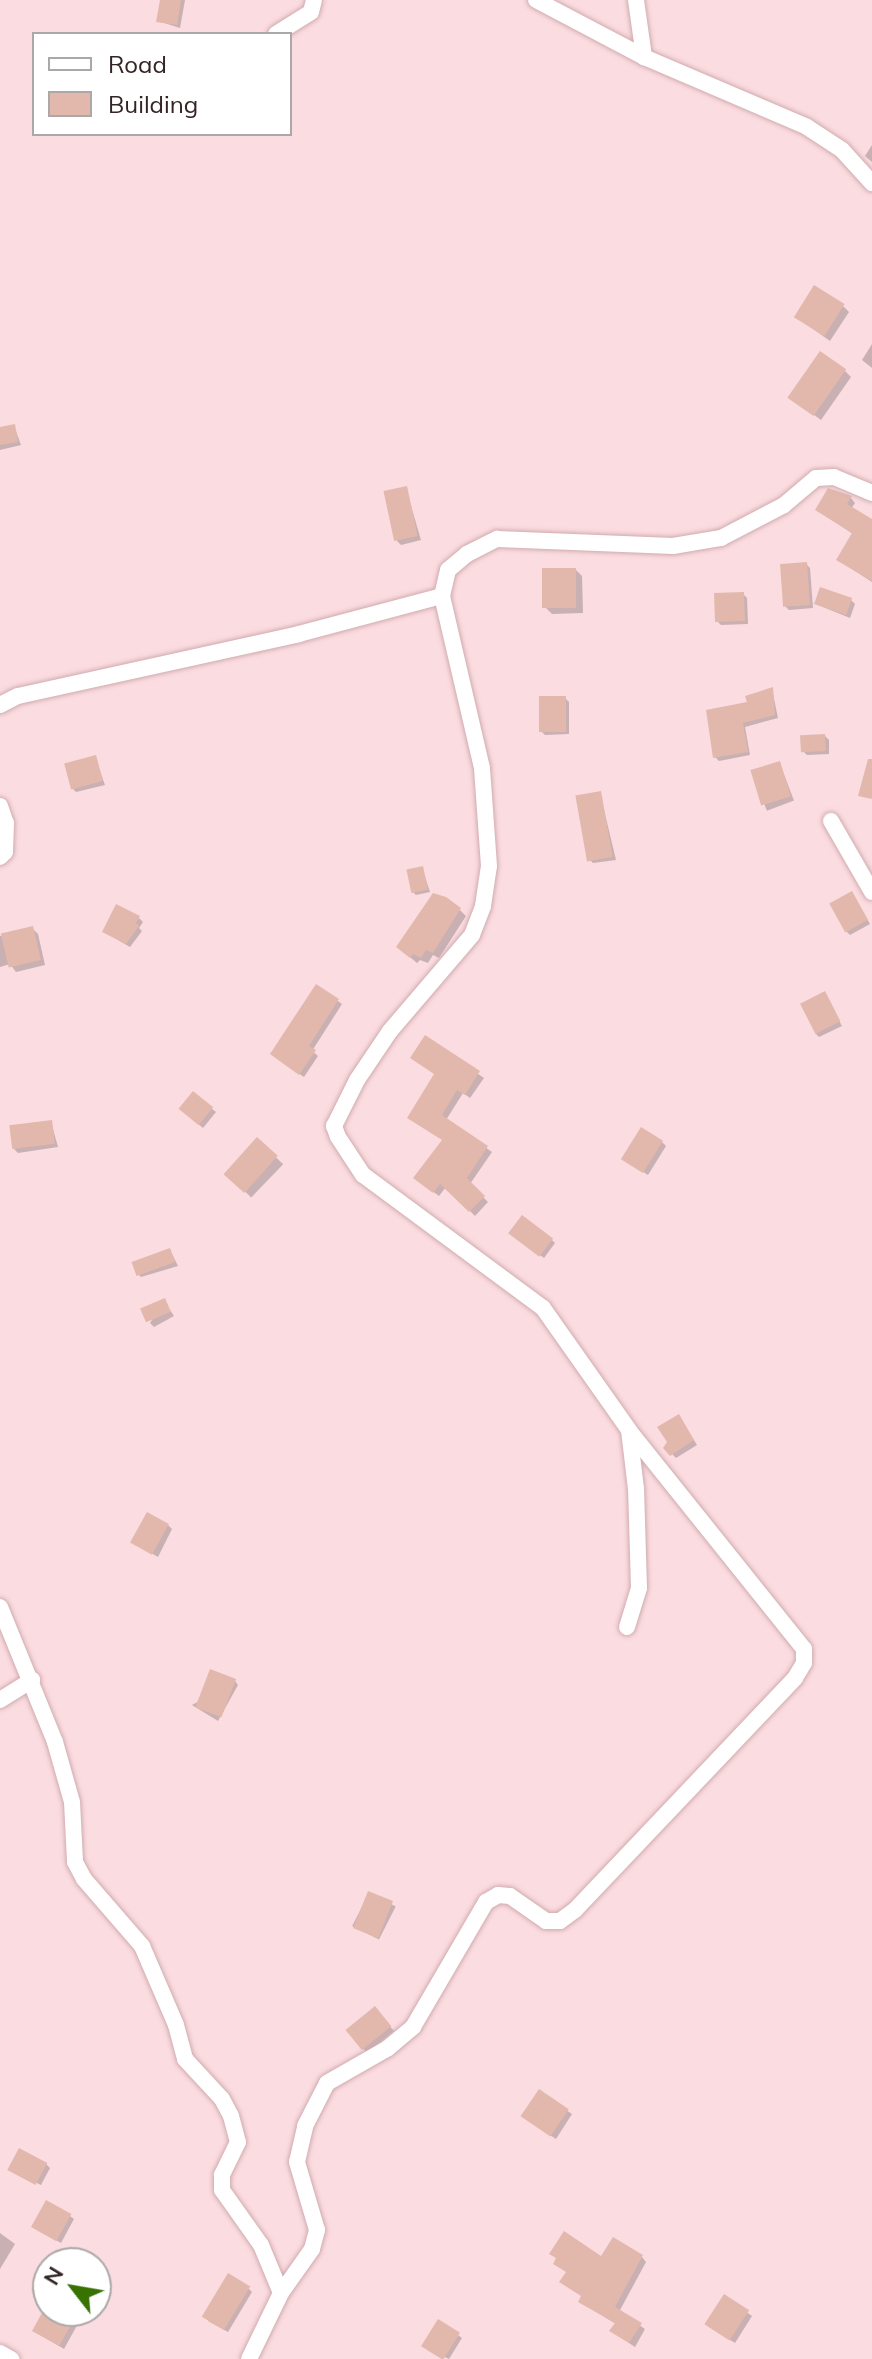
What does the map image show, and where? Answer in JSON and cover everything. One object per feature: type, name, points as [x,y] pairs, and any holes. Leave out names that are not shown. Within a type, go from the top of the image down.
[{"type":"street","points":[[279,32],[311,12],[314,0]]},
{"type":"street","points":[[536,0],[644,57],[807,127],[842,150],[872,183]]},
{"type":"street","points":[[636,0],[644,57]]},
{"type":"street","points":[[249,2359],[281,2293],[312,2249],[317,2230],[297,2162],[305,2126],[327,2083],[388,2048],[413,2027],[486,1902],[498,1895],[510,1896],[546,1921],[560,1921],[575,1910],[795,1678],[804,1663],[804,1649],[629,1430],[543,1308],[363,1175],[334,1126],[357,1080],[390,1031],[472,935],[483,906],[489,866],[482,768],[442,596],[448,570],[467,554],[497,539],[673,546],[721,538],[784,505],[816,478],[834,477],[872,493]]},
{"type":"street","points":[[0,705],[18,696],[299,634],[442,596]]},
{"type":"street","points":[[0,806],[6,823],[5,852],[0,857]]},
{"type":"street","points":[[831,821],[872,892]]},
{"type":"street","points":[[627,1627],[639,1588],[636,1489],[629,1430]]},
{"type":"street","points":[[0,1607],[32,1680],[72,1802],[75,1862],[84,1879],[142,1946],[176,2025],[185,2059],[222,2099],[231,2116],[238,2142],[222,2175],[222,2190],[261,2245],[281,2293]]},
{"type":"street","points":[[0,1700],[32,1680]]},
{"type":"street","points":[[0,2353],[11,2359]]},
{"type":"building","points":[[160,0],[181,0],[177,25],[156,22]]},
{"type":"building","points":[[814,285],[845,304],[824,336],[794,317]]},
{"type":"building","points":[[820,351],[846,369],[814,416],[787,398]]},
{"type":"building","points":[[15,424],[18,442],[0,445],[0,427]]},
{"type":"building","points":[[407,486],[418,536],[394,541],[384,491]]},
{"type":"building","points":[[828,488],[852,496],[847,504],[872,519],[872,581],[836,560],[852,533],[815,510]]},
{"type":"building","points":[[807,562],[810,605],[783,607],[780,564]]},
{"type":"building","points":[[542,568],[576,568],[576,608],[542,608]]},
{"type":"building","points":[[820,587],[852,598],[846,615],[814,604]]},
{"type":"building","points":[[744,592],[745,621],[715,622],[714,593]]},
{"type":"building","points":[[773,687],[775,715],[743,723],[748,752],[713,758],[706,710],[747,702],[745,696]]},
{"type":"building","points":[[539,696],[566,696],[566,732],[539,732]]},
{"type":"building","points":[[825,734],[826,751],[801,752],[800,735]]},
{"type":"building","points":[[96,755],[103,781],[71,790],[64,764]]},
{"type":"building","points":[[868,759],[872,759],[872,799],[858,796]]},
{"type":"building","points":[[780,761],[791,796],[761,805],[750,770]]},
{"type":"building","points":[[601,791],[613,857],[587,861],[575,796]]},
{"type":"building","points":[[423,866],[428,889],[411,893],[406,870]]},
{"type":"building","points":[[852,891],[868,920],[845,932],[829,904]]},
{"type":"building","points":[[433,893],[446,897],[461,908],[433,953],[426,950],[421,958],[413,954],[410,958],[396,947]]},
{"type":"building","points":[[116,904],[140,916],[136,923],[139,926],[126,944],[102,932]]},
{"type":"building","points":[[33,926],[41,960],[9,968],[1,933]]},
{"type":"building","points":[[316,984],[339,999],[309,1046],[316,1050],[299,1075],[270,1054]]},
{"type":"building","points":[[825,991],[840,1021],[815,1034],[800,1004]]},
{"type":"building","points":[[425,1035],[480,1071],[465,1095],[457,1090],[442,1115],[488,1146],[467,1178],[485,1196],[469,1212],[440,1184],[433,1193],[413,1178],[442,1140],[407,1118],[434,1074],[410,1058]]},
{"type":"building","points":[[193,1091],[213,1107],[199,1125],[179,1109]]},
{"type":"building","points":[[52,1120],[55,1144],[12,1149],[9,1125]]},
{"type":"building","points":[[641,1127],[663,1141],[643,1173],[621,1159]]},
{"type":"building","points":[[257,1137],[278,1156],[244,1193],[224,1174]]},
{"type":"building","points":[[522,1215],[553,1238],[539,1257],[508,1233]]},
{"type":"building","points":[[170,1248],[175,1262],[137,1276],[131,1262]]},
{"type":"building","points":[[165,1298],[171,1312],[146,1322],[140,1309]]},
{"type":"building","points":[[679,1414],[694,1440],[670,1456],[663,1448],[667,1442],[657,1427]]},
{"type":"building","points":[[147,1512],[169,1524],[152,1555],[130,1543]]},
{"type":"building","points":[[210,1669],[236,1679],[221,1717],[195,1707]]},
{"type":"building","points":[[368,1891],[393,1901],[378,1938],[353,1928]]},
{"type":"building","points":[[375,2006],[391,2026],[362,2050],[345,2030]]},
{"type":"building","points":[[539,2089],[569,2109],[550,2136],[521,2116]]},
{"type":"building","points":[[19,2148],[47,2163],[36,2185],[7,2170]]},
{"type":"building","points":[[46,2200],[71,2214],[56,2241],[31,2227]]},
{"type":"building","points":[[564,2231],[601,2256],[613,2237],[643,2255],[615,2307],[642,2323],[629,2343],[609,2331],[615,2323],[578,2302],[581,2296],[559,2282],[566,2272],[553,2264],[556,2258],[549,2254]]},
{"type":"building","points":[[228,2273],[250,2286],[224,2330],[202,2317]]},
{"type":"building","points":[[724,2294],[749,2310],[730,2341],[704,2324]]},
{"type":"building","points":[[438,2319],[460,2333],[444,2359],[421,2346]]},
{"type":"building","points":[[34,2327],[70,2327],[59,2346],[32,2331]]}]
